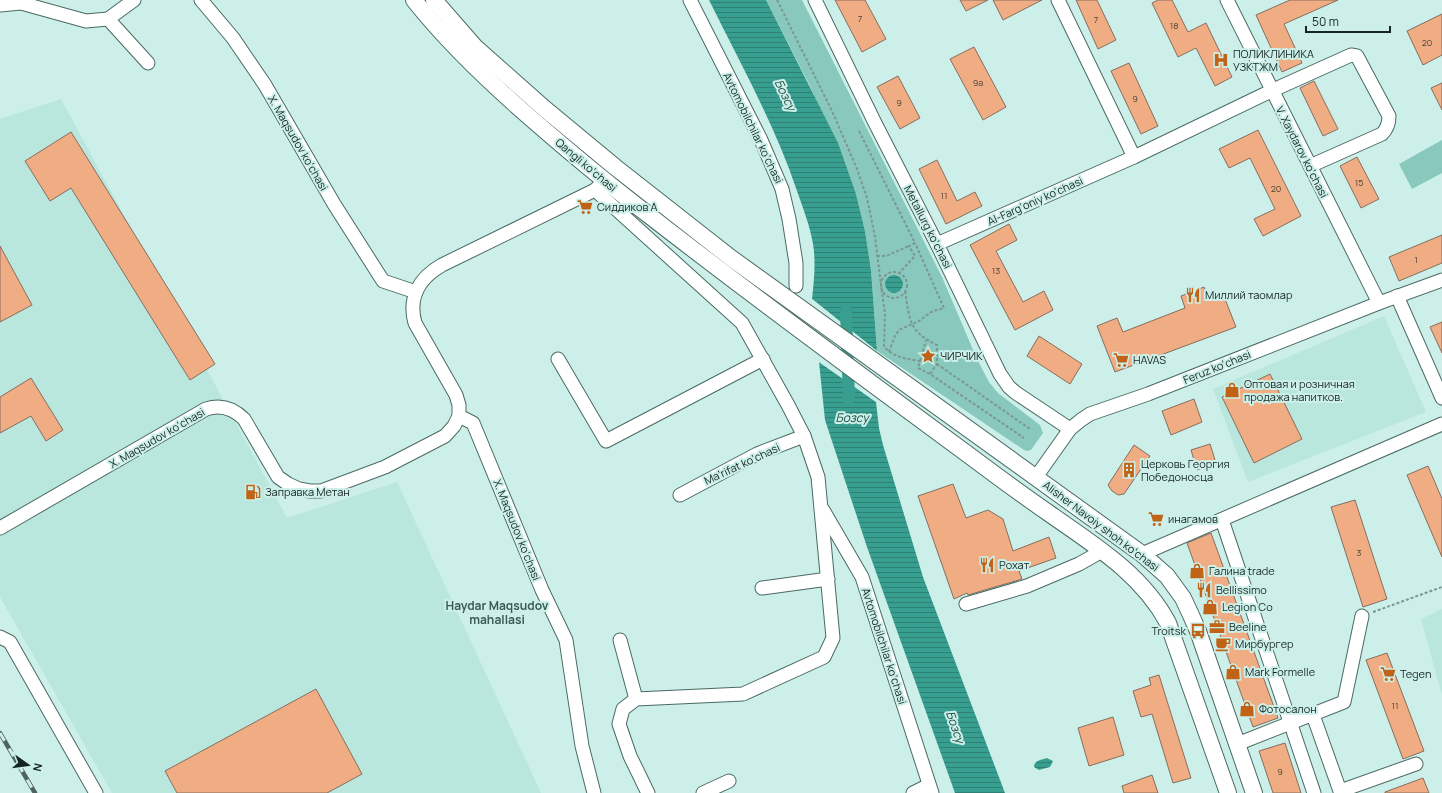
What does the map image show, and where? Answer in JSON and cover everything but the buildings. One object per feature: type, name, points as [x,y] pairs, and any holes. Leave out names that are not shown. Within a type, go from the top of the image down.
[{"type":"main road","name":"Qangli ko‘chasi","points":[[414,0],[450,42],[482,75],[534,121],[600,185],[885,393]]},
{"type":"main road","name":"Qangli ko‘chasi","points":[[434,0],[481,52],[545,109],[731,258],[882,367]]},
{"type":"main road","points":[[600,185],[616,167]]},
{"type":"main road","name":"Alisher Navoiy shoh koʻchasi","points":[[882,367],[1142,554],[1167,576],[1182,598],[1198,632],[1254,793]]},
{"type":"main road","name":"Alisher Navoiy shoh koʻchasi","points":[[885,393],[1023,495],[1102,551],[1139,582],[1154,599],[1164,616],[1174,639],[1228,793]]},
{"type":"main road","name":"Feruz ko‘chasi","points":[[1023,495],[1036,477]]},
{"type":"street","points":[[0,5],[21,3],[86,21],[108,20],[134,0]]},
{"type":"street","name":"X. Maqsudov ko‘chasi","points":[[201,0],[233,38],[265,85],[334,204],[383,281],[416,292]]},
{"type":"street","name":"Avtomobilchilar ko‘chasi","points":[[690,0],[761,140],[782,189],[790,219],[796,264],[796,286]]},
{"type":"street","name":"Metallurg ko‘chasi","points":[[815,0],[937,244],[996,367],[1004,380],[1016,393],[1070,429]]},
{"type":"street","points":[[1058,0],[1134,157]]},
{"type":"street","name":"V. Xaydarov ko‘chasi","points":[[1227,0],[1271,91],[1379,303]]},
{"type":"street","points":[[108,20],[148,63]]},
{"type":"street","name":"Al-Farg‘oniy ko‘chasi","points":[[937,244],[1134,157],[1271,91],[1350,55],[1354,55],[1360,59],[1389,116],[1389,122],[1382,134],[1310,166]]},
{"type":"street","points":[[459,416],[459,405],[456,395],[415,323],[412,314],[412,304],[422,281],[435,269],[600,185]]},
{"type":"street","name":"Qangli ko‘chasi","points":[[600,185],[742,323],[804,436]]},
{"type":"street","name":"Feruz ko‘chasi","points":[[1036,477],[1070,429],[1090,414],[1148,394],[1397,296],[1442,280]]},
{"type":"street","points":[[1397,296],[1442,398]]},
{"type":"street","points":[[558,359],[606,441],[763,359]]},
{"type":"street","name":"X. Maqsudov ko‘chasi","points":[[0,528],[211,407],[226,408],[240,415],[244,419],[278,477],[293,487],[310,491],[321,491],[385,467],[444,436],[454,426],[459,416],[473,423],[542,590],[566,640],[582,746],[594,793]]},
{"type":"street","points":[[1142,554],[1442,424]]},
{"type":"street","points":[[648,793],[630,756],[619,724],[623,709],[636,699],[743,694],[824,657],[833,638],[818,478],[804,436]]},
{"type":"street","name":"Maʼrifat ko‘chasi","points":[[680,494],[757,454],[804,436]]},
{"type":"street","name":"Avtomobilchilar ko‘chasi","points":[[821,506],[862,577],[931,789]]},
{"type":"street","points":[[1222,520],[1314,793]]},
{"type":"street","points":[[966,604],[1027,586],[1079,564],[1102,551]]},
{"type":"street","points":[[762,588],[828,579]]},
{"type":"street","points":[[1237,744],[1344,702],[1362,616]]},
{"type":"street","points":[[0,637],[10,642],[96,793]]},
{"type":"street","points":[[620,640],[636,699]]},
{"type":"street","points":[[1313,715],[1340,791],[1416,764]]},
{"type":"street","points":[[703,793],[729,781]]},
{"type":"street","points":[[913,793],[931,789]]},
{"type":"path","points":[[777,0],[832,111],[857,169],[867,198],[875,237],[880,285],[885,314],[884,347],[889,352],[904,358],[920,361]]},
{"type":"path","points":[[859,131],[916,243],[944,308],[931,312],[919,322],[899,330],[889,352]]},
{"type":"path","points":[[877,256],[886,256],[916,243]]},
{"type":"path","points":[[899,273],[915,256],[909,246]]},
{"type":"path","points":[[905,291],[899,297],[890,298],[883,293],[880,285],[881,281],[886,274],[895,272],[899,273],[905,278],[905,291],[912,325],[926,340],[937,345],[937,364],[930,374]]},
{"type":"path","points":[[926,340],[918,368],[930,374],[1024,438]]},
{"type":"path","points":[[937,364],[1030,429]]},
{"type":"path","points":[[1362,616],[1442,587]]},
{"type":"shaded area","points":[[766,0],[802,0],[942,277],[977,359],[989,382],[998,393],[1040,425],[1043,433],[1031,450],[1024,450],[877,351],[871,270],[865,231],[856,194],[810,86]]},
{"type":"shaded area","points":[[61,99],[287,518],[397,482],[541,793],[112,793],[0,597],[0,119]]},
{"type":"shaded area","points":[[1442,140],[1442,173],[1412,189],[1399,164]]},
{"type":"shaded area","points":[[1384,316],[1426,412],[1248,482],[1213,389]]},
{"type":"shaded area","points":[[1442,609],[1442,695],[1421,619]]},
{"type":"water","points":[[709,0],[766,0],[838,143],[856,194],[865,231],[871,270],[877,351],[812,299],[814,251],[804,210],[768,118]]},
{"type":"water","points":[[894,275],[900,278],[903,284],[900,290],[894,293],[888,290],[885,284],[888,278]]},
{"type":"water","name":"Бозсу","points":[[819,362],[876,402],[879,428],[883,445],[923,577],[1005,793],[955,793],[867,547],[825,420]]},
{"type":"water","points":[[1047,758],[1053,761],[1050,767],[1039,770],[1034,767],[1035,763]]},
{"type":"pier","points":[[812,299],[878,352],[875,352],[812,301]]},
{"type":"pier","points":[[818,360],[877,400],[878,403],[819,362]]},
{"type":"waterway","name":"Бозсу","points":[[846,311],[849,399]]},
{"type":"railway","points":[[0,733],[35,793]]},
{"type":"place","name":"ПОЛИКЛИНИКА УЗКТЖМ","points":[[1221,60]]},
{"type":"place","name":"Сиддиков А","points":[[585,207]]},
{"type":"place","name":"Миллий таомлар","points":[[1193,295]]},
{"type":"place","name":"ЧИРЧИК","points":[[928,356]]},
{"type":"place","name":"HAVAS","points":[[1121,360]]},
{"type":"place","name":"Оптовая и розничная продажа напитков.","points":[[1232,390]]},
{"type":"place","name":"Церковь Георгия Победоносца","points":[[1129,470]]},
{"type":"place","name":"Заправка Метан","points":[[253,492]]},
{"type":"place","name":"инагамов","points":[[1156,519]]},
{"type":"place","name":"Рохат","points":[[987,565]]},
{"type":"place","name":"Галина trade","points":[[1197,571]]},
{"type":"place","name":"Bellissimo","points":[[1204,590]]},
{"type":"place","name":"Legion Co","points":[[1210,607]]},
{"type":"place","name":"Beeline","points":[[1217,627]]},
{"type":"place","name":"Troitsk","points":[[1198,631]]},
{"type":"place","name":"Мирбургер","points":[[1223,644]]},
{"type":"place","name":"Mark Formelle","points":[[1233,672]]},
{"type":"place","name":"Tegen","points":[[1388,674]]},
{"type":"place","name":"Фотосалон","points":[[1247,709]]},
{"type":"district","name":"Haydar Maqsudov mahallasi","points":[[497,613]]}]
